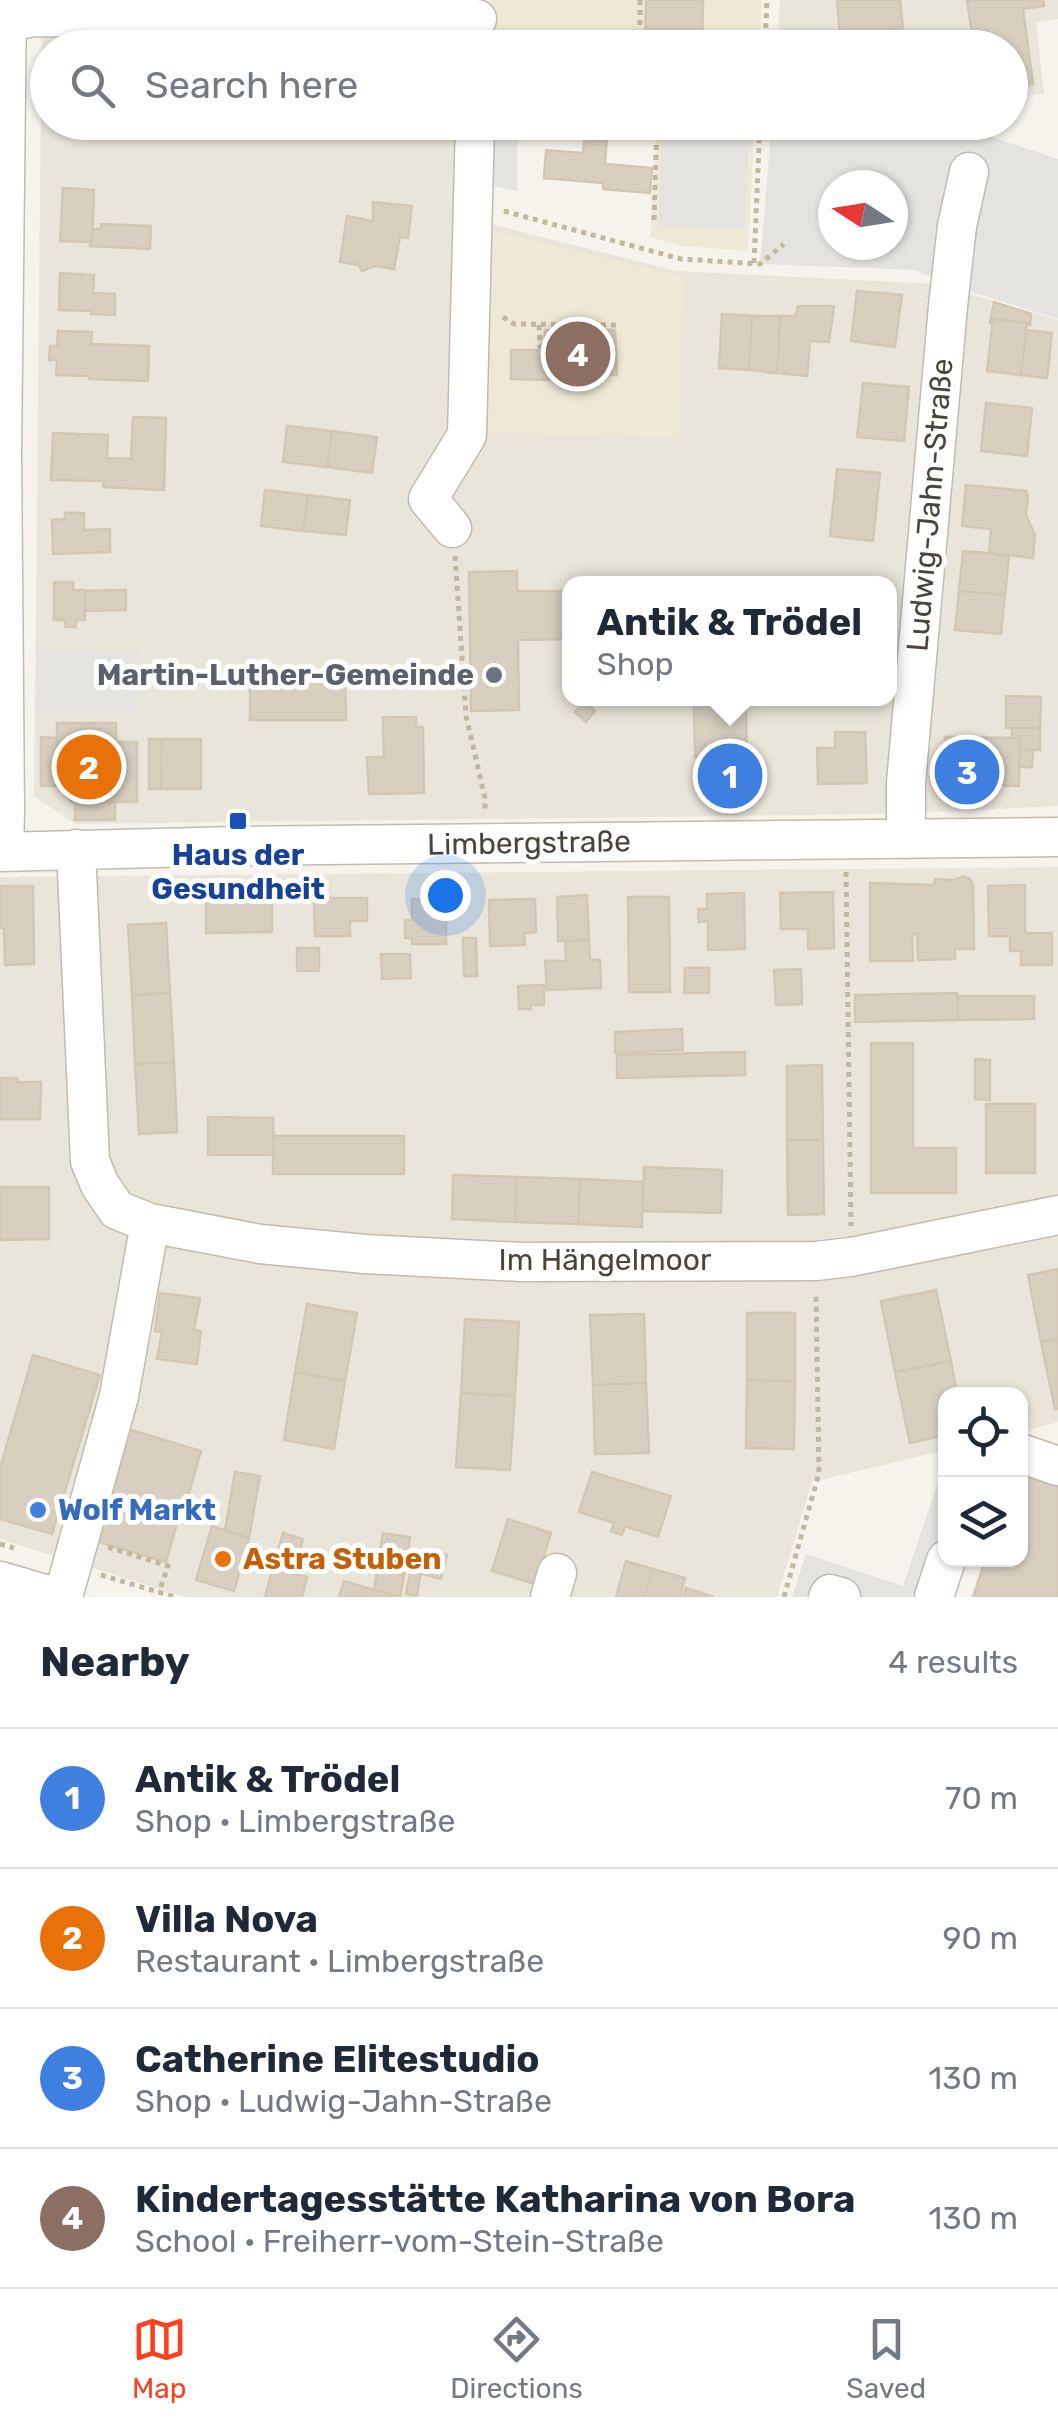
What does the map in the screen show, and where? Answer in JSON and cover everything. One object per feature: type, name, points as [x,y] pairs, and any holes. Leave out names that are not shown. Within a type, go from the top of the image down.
[{"type":"street","points":[[2,852],[6,811],[1,453],[5,15],[478,22]]},
{"type":"street","points":[[452,528],[428,500],[467,435],[474,140]]},
{"type":"street","name":"Ludwig-Jahn-Straße","points":[[906,839],[906,783],[948,306],[968,172]]},
{"type":"street","name":"Limbergstraße","points":[[2,852],[1058,837]]},
{"type":"street","name":"Im Hängelmoor","points":[[76,849],[90,1160],[100,1185],[118,1210],[150,1223],[260,1244],[521,1262],[833,1259],[1058,1215]]},
{"type":"street","points":[[0,1580],[63,1587],[119,1396],[150,1223]]},
{"type":"street","points":[[1028,1457],[1058,1466]]},
{"type":"street","points":[[934,1597],[944,1567]]},
{"type":"street","points":[[828,1597],[840,1597]]},
{"type":"path","points":[[640,0],[640,30]]},
{"type":"path","points":[[765,30],[767,0]]},
{"type":"path","points":[[654,220],[656,140]]},
{"type":"path","points":[[754,263],[761,140]]},
{"type":"path","points":[[472,203],[681,259],[760,264],[784,244]]},
{"type":"path","points":[[470,297],[514,324],[617,325]]},
{"type":"path","points":[[539,325],[540,346],[545,346]]},
{"type":"path","points":[[452,528],[466,716],[486,798],[484,844]]},
{"type":"path","points":[[784,1597],[820,1473],[833,1259],[846,839]]},
{"type":"path","points":[[105,1546],[168,1566],[159,1592]]},
{"type":"shaded area","points":[[42,0],[474,0],[474,30],[42,30]]},
{"type":"shaded area","points":[[490,0],[762,0],[760,30],[490,30]]},
{"type":"shaded area","points":[[780,0],[1058,0],[1058,19],[1036,22],[1044,94],[1028,95],[1028,30],[778,30]]},
{"type":"shaded area","points":[[41,140],[474,140],[474,220],[677,271],[936,284],[1058,320],[1058,806],[889,814],[76,824],[34,796]]},
{"type":"shaded area","points":[[474,140],[518,140],[517,191],[473,182]]},
{"type":"shaded area","points":[[656,140],[754,140],[748,251],[682,246],[650,237]]},
{"type":"shaded area","points":[[662,140],[749,140],[745,229],[658,225]]},
{"type":"shaded area","points":[[771,140],[1001,140],[1058,159],[1058,319],[915,270],[760,264]]},
{"type":"shaded area","points":[[480,228],[683,276],[678,438],[474,432]]},
{"type":"shaded area","points":[[37,650],[138,652],[137,714],[36,713]]},
{"type":"shaded area","points":[[1058,867],[1058,1422],[1028,1430],[1028,1387],[938,1387],[938,1452],[812,1482],[777,1597],[185,1597],[0,1539],[0,877]]},
{"type":"shaded area","points":[[938,1482],[938,1567],[944,1567],[934,1597],[792,1597],[806,1554],[903,1586]]},
{"type":"building","points":[[646,0],[703,0],[702,30],[645,30]]},
{"type":"building","points":[[837,0],[900,0],[903,28],[839,30]]},
{"type":"building","points":[[967,0],[1043,0],[1044,6],[1023,9],[1026,30],[971,30]]},
{"type":"building","points":[[1028,46],[1033,84],[1028,85]]},
{"type":"building","points":[[584,140],[607,140],[605,164],[652,168],[650,193],[603,189],[603,183],[544,178],[546,150],[583,153]]},
{"type":"building","points":[[63,188],[94,190],[92,242],[60,241]]},
{"type":"building","points":[[373,202],[412,206],[408,238],[400,237],[394,269],[375,266],[362,271],[359,265],[340,262],[347,216],[373,221]]},
{"type":"building","points":[[101,224],[151,226],[150,249],[90,246],[93,229],[101,229]]},
{"type":"building","points":[[60,273],[94,275],[93,293],[115,294],[115,315],[59,310]]},
{"type":"building","points":[[857,291],[902,295],[895,347],[851,341]]},
{"type":"building","points":[[994,302],[1031,314],[1030,325],[993,319],[990,323]]},
{"type":"building","points":[[798,306],[834,306],[829,342],[810,341],[807,376],[777,373],[780,316],[796,316]]},
{"type":"building","points":[[722,314],[752,316],[749,370],[719,368]]},
{"type":"building","points":[[752,316],[780,316],[777,373],[749,370]]},
{"type":"building","points":[[993,319],[1027,323],[1021,375],[987,371]]},
{"type":"building","points":[[545,330],[615,330],[617,375],[549,374],[549,380],[511,379],[511,350],[545,350]]},
{"type":"building","points":[[1026,330],[1052,333],[1047,378],[1021,375]]},
{"type":"building","points":[[58,331],[92,332],[91,344],[149,346],[148,381],[56,375],[57,360],[49,360],[50,346],[57,346]]},
{"type":"building","points":[[863,383],[909,387],[904,441],[857,437]]},
{"type":"building","points":[[986,403],[1032,408],[1027,456],[981,451]]},
{"type":"building","points":[[133,417],[166,418],[164,490],[103,487],[104,481],[51,480],[53,433],[108,435],[107,458],[131,459]]},
{"type":"building","points":[[287,426],[332,431],[327,467],[283,462]]},
{"type":"building","points":[[332,431],[377,437],[372,473],[327,467]]},
{"type":"building","points":[[837,469],[880,473],[873,541],[830,536]]},
{"type":"building","points":[[966,485],[1026,491],[1026,515],[1035,535],[1033,558],[989,553],[991,529],[962,526]]},
{"type":"building","points":[[265,490],[308,495],[303,531],[261,526]]},
{"type":"building","points":[[308,495],[350,500],[346,535],[303,531]]},
{"type":"building","points":[[65,513],[84,513],[84,530],[110,529],[110,552],[53,554],[52,520],[65,519]]},
{"type":"building","points":[[963,551],[1009,555],[1005,595],[959,591]]},
{"type":"building","name":"Martin-Luther-Gemeinde","points":[[517,571],[517,591],[562,591],[562,639],[518,640],[519,710],[471,711],[469,572]]},
{"type":"building","points":[[54,582],[73,582],[73,590],[85,590],[85,620],[76,620],[76,627],[65,627],[65,620],[54,620]]},
{"type":"building","points":[[126,590],[126,610],[85,611],[85,591]]},
{"type":"building","points":[[959,591],[1005,595],[1001,634],[955,630]]},
{"type":"building","points":[[250,672],[345,672],[346,720],[250,720]]},
{"type":"building","points":[[1006,696],[1041,697],[1040,728],[1006,728]]},
{"type":"building","points":[[580,706],[590,706],[595,711],[586,722],[575,712]]},
{"type":"building","points":[[694,706],[746,706],[747,788],[700,789],[699,757],[695,757]]},
{"type":"building","points":[[383,717],[416,717],[416,727],[423,727],[424,793],[369,794],[367,757],[384,757]]},
{"type":"building","points":[[57,723],[116,723],[116,742],[137,742],[137,802],[72,802],[57,786]]},
{"type":"building","points":[[1012,728],[1040,728],[1040,750],[1020,749],[1020,738],[1012,738]]},
{"type":"building","points":[[835,732],[865,732],[867,783],[818,784],[817,748],[835,748]]},
{"type":"building","points":[[41,737],[57,738],[57,786],[41,786]]},
{"type":"building","points":[[945,737],[1020,738],[1019,786],[945,784]]},
{"type":"building","points":[[149,739],[162,739],[161,789],[149,789]]},
{"type":"building","points":[[162,739],[201,739],[201,789],[161,789]]},
{"type":"building","points":[[1020,749],[1033,750],[1032,767],[1019,767]]},
{"type":"building","points":[[75,802],[115,802],[115,820],[75,820]]},
{"type":"building","points":[[964,876],[973,885],[974,949],[955,949],[955,959],[918,960],[917,934],[912,934],[913,961],[870,961],[870,883],[934,885],[935,879]]},
{"type":"building","points":[[1025,885],[1025,933],[1052,933],[1052,965],[1021,965],[1021,951],[1010,951],[1010,936],[989,936],[988,886]]},
{"type":"building","points":[[0,886],[33,886],[34,964],[5,965]]},
{"type":"building","points":[[833,892],[834,948],[808,949],[808,929],[781,929],[780,893]]},
{"type":"building","points":[[744,893],[745,949],[708,950],[708,921],[699,922],[698,909],[707,909],[707,894]]},
{"type":"building","points":[[272,894],[272,932],[206,933],[206,895]]},
{"type":"building","points":[[587,895],[589,940],[558,941],[557,897]]},
{"type":"building","points":[[628,897],[669,897],[670,992],[629,992]]},
{"type":"building","points":[[314,898],[367,898],[367,921],[350,921],[350,936],[315,936]]},
{"type":"building","points":[[412,899],[446,900],[446,944],[412,944],[412,938],[405,938],[405,920],[412,920]]},
{"type":"building","points":[[535,899],[536,932],[524,933],[525,945],[490,946],[489,900]]},
{"type":"building","points":[[166,923],[170,993],[132,995],[128,925]]},
{"type":"building","points":[[463,938],[476,938],[477,976],[464,976]]},
{"type":"building","points":[[589,940],[590,960],[600,960],[601,988],[547,990],[545,961],[566,961],[565,941]]},
{"type":"building","points":[[297,948],[319,948],[319,971],[297,971]]},
{"type":"building","points":[[381,954],[410,954],[411,978],[382,979]]},
{"type":"building","points":[[685,968],[709,968],[709,993],[684,993]]},
{"type":"building","points":[[801,969],[802,1004],[776,1005],[774,970]]},
{"type":"building","points":[[544,985],[544,1005],[519,1009],[518,986]]},
{"type":"building","points":[[170,993],[174,1062],[135,1064],[132,995]]},
{"type":"building","points":[[957,993],[958,1020],[855,1022],[855,995]]},
{"type":"building","points":[[958,996],[1034,996],[1034,1019],[958,1020]]},
{"type":"building","points":[[682,1029],[683,1050],[615,1053],[615,1032]]},
{"type":"building","points":[[871,1043],[913,1043],[913,1148],[956,1148],[956,1193],[871,1193]]},
{"type":"building","points":[[745,1052],[745,1075],[617,1078],[617,1055]]},
{"type":"building","points":[[975,1059],[990,1060],[990,1100],[975,1099]]},
{"type":"building","points":[[174,1062],[177,1132],[139,1134],[135,1064]]},
{"type":"building","points":[[822,1065],[823,1140],[787,1140],[787,1066]]},
{"type":"building","points":[[0,1078],[41,1082],[40,1119],[0,1119]]},
{"type":"building","points":[[986,1104],[1035,1104],[1035,1173],[986,1173]]},
{"type":"building","points":[[208,1117],[273,1118],[274,1155],[208,1155]]},
{"type":"building","points":[[273,1136],[404,1136],[404,1174],[273,1174]]},
{"type":"building","points":[[787,1140],[823,1140],[824,1214],[788,1215]]},
{"type":"building","points":[[644,1167],[722,1170],[721,1213],[643,1211]]},
{"type":"building","points":[[453,1175],[517,1177],[515,1222],[452,1219]]},
{"type":"building","points":[[517,1177],[580,1179],[578,1224],[515,1222]]},
{"type":"building","points":[[580,1179],[643,1182],[642,1227],[578,1224]]},
{"type":"building","points":[[0,1187],[49,1187],[49,1239],[0,1240]]},
{"type":"building","points":[[1058,1269],[1058,1339],[1041,1342],[1028,1275]]},
{"type":"building","points":[[936,1290],[951,1361],[895,1372],[881,1301]]},
{"type":"building","points":[[160,1293],[200,1298],[194,1330],[201,1331],[197,1364],[157,1359],[162,1332],[155,1331]]},
{"type":"building","points":[[307,1304],[357,1313],[345,1381],[295,1372]]},
{"type":"building","points":[[747,1313],[795,1313],[795,1381],[747,1380]]},
{"type":"building","points":[[644,1314],[646,1383],[593,1385],[590,1315]]},
{"type":"building","points":[[465,1319],[519,1322],[515,1396],[461,1393]]},
{"type":"building","points":[[1058,1339],[1058,1409],[1055,1409],[1041,1342]]},
{"type":"building","points":[[33,1355],[100,1375],[52,1534],[0,1519],[0,1468]]},
{"type":"building","points":[[951,1361],[956,1387],[938,1387],[938,1437],[910,1443],[895,1372]]},
{"type":"building","points":[[295,1372],[345,1381],[334,1449],[284,1440]]},
{"type":"building","points":[[747,1380],[795,1381],[794,1449],[746,1448]]},
{"type":"building","points":[[646,1383],[649,1453],[595,1454],[593,1385]]},
{"type":"building","points":[[461,1393],[515,1396],[510,1470],[456,1467]]},
{"type":"building","points":[[125,1428],[201,1451],[183,1514],[106,1491]]},
{"type":"building","points":[[235,1472],[260,1476],[249,1538],[225,1530]]},
{"type":"building","points":[[592,1472],[671,1496],[658,1537],[625,1526],[622,1535],[611,1531],[614,1523],[579,1512]]},
{"type":"building","points":[[1028,1475],[1058,1484],[1058,1597],[973,1597],[983,1567],[1028,1567]]},
{"type":"building","points":[[106,1491],[180,1513],[166,1562],[91,1540]]},
{"type":"building","points":[[508,1519],[551,1533],[535,1584],[492,1571]]},
{"type":"building","name":"Astra Stuben","points":[[212,1526],[249,1538],[234,1591],[196,1580]]},
{"type":"building","points":[[283,1533],[303,1539],[293,1573],[273,1567]]},
{"type":"building","points":[[383,1533],[410,1537],[404,1575],[377,1571]]},
{"type":"building","points":[[429,1550],[447,1555],[441,1579],[423,1574]]},
{"type":"building","points":[[626,1561],[653,1569],[644,1597],[616,1597]]},
{"type":"building","points":[[273,1567],[307,1577],[302,1597],[265,1597]]},
{"type":"building","points":[[411,1569],[421,1571],[417,1596],[406,1594]]},
{"type":"building","points":[[653,1569],[685,1578],[680,1597],[644,1597]]},
{"type":"building","points":[[377,1571],[404,1575],[400,1597],[374,1590]]},
{"type":"building","points":[[344,1581],[374,1590],[399,1597],[339,1597]]},
{"type":"building","points":[[686,1588],[714,1597],[683,1597]]},
{"type":"place","name":"Kindertagesstätte Katharina von Bora","points":[[578,354]]},
{"type":"place","name":"Martin-Luther-Gemeinde","points":[[494,675]]},
{"type":"place","name":"Villa Nova","points":[[89,767]]},
{"type":"place","name":"Catherine Elitestudio","points":[[967,772]]},
{"type":"place","name":"Antik & Trödel","points":[[730,776]]},
{"type":"place","name":"Haus der Gesundheit","points":[[238,821]]},
{"type":"place","name":"Wolf Markt","points":[[38,1510]]},
{"type":"place","name":"Astra Stuben","points":[[223,1559]]}]
